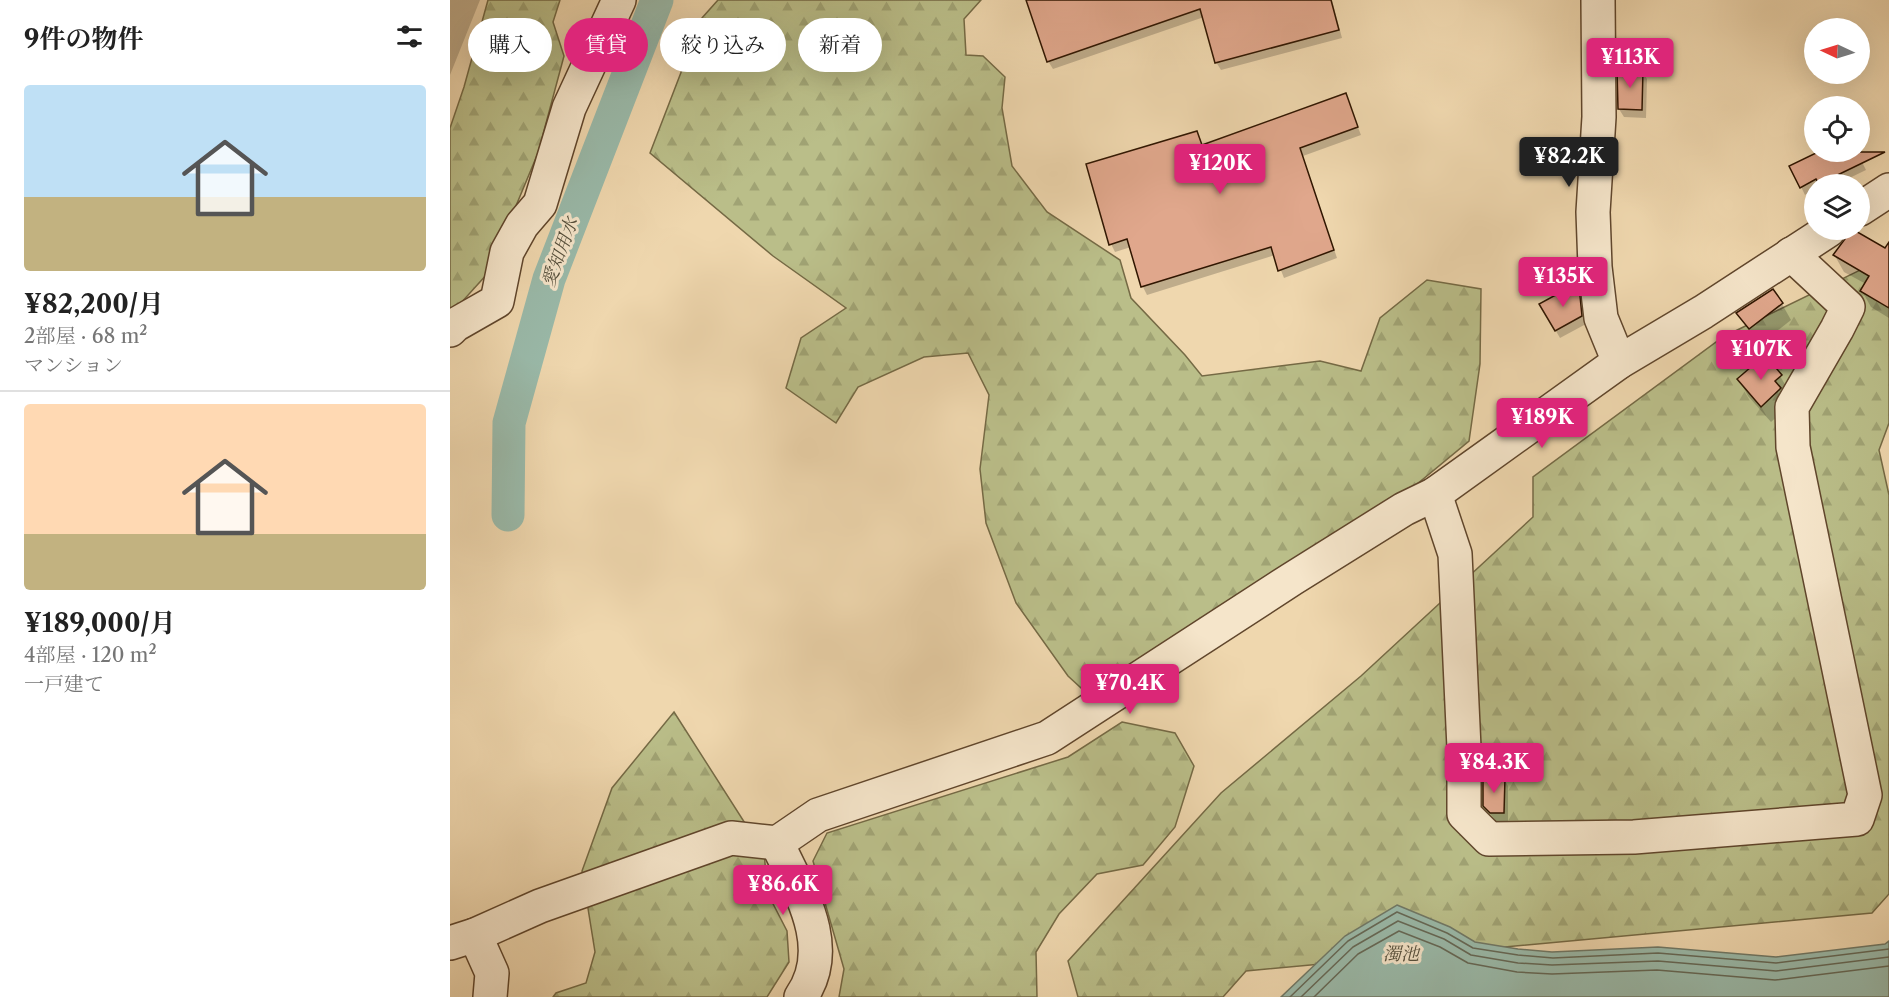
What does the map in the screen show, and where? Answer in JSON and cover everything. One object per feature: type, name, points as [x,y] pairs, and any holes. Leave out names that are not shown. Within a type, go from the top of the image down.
[{"type":"street","points":[[450,330],[454,325],[497,300],[507,252],[522,225],[540,204],[570,108],[619,0]]},
{"type":"street","points":[[1598,0],[1599,117],[1593,212],[1595,267],[1601,318],[1619,362]]},
{"type":"street","points":[[1870,202],[1889,190]]},
{"type":"street","points":[[490,997],[492,973],[463,939],[540,906],[731,838],[777,843],[818,815],[1047,738],[1302,573],[1404,509],[1435,494],[1619,362],[1703,312],[1813,240]]},
{"type":"street","points":[[1435,494],[1455,554],[1464,748],[1464,814],[1490,839],[1634,837],[1857,819],[1865,795],[1793,447],[1792,420],[1792,407],[1848,307],[1791,254]]},
{"type":"street","points":[[777,843],[807,907],[815,937],[816,962],[811,984],[801,997]]},
{"type":"green space","points":[[488,0],[560,0],[553,22],[564,56],[538,153],[488,273],[450,315],[450,128],[468,72],[552,72],[552,18],[483,18]]},
{"type":"green space","points":[[718,0],[981,0],[964,19],[966,55],[983,56],[1005,77],[1002,108],[1012,166],[1047,212],[1120,260],[1131,298],[1202,376],[1320,361],[1361,371],[1380,318],[1427,280],[1481,289],[1480,364],[1469,441],[1364,528],[1092,698],[1068,676],[1016,603],[986,523],[980,469],[989,395],[968,353],[924,357],[858,387],[836,423],[786,388],[801,338],[846,308],[773,256],[650,153],[681,72],[786,72],[786,18],[702,18]]},
{"type":"green space","points":[[1889,256],[1889,423],[1879,450],[1889,495],[1889,894],[1872,913],[1246,971],[1223,997],[1078,997],[1068,961],[1221,793],[1361,676],[1533,517],[1533,477],[1723,337]]},
{"type":"green space","points":[[674,712],[764,853],[768,894],[787,931],[789,962],[767,997],[553,997],[556,993],[586,983],[595,952],[582,871],[612,788]]},
{"type":"green space","points":[[1122,722],[1175,733],[1194,766],[1175,827],[1143,865],[1097,874],[1059,914],[1036,952],[1037,997],[839,997],[844,969],[813,861],[827,833],[1068,757]]},
{"type":"water","name":"濁池","points":[[1397,905],[1450,927],[1475,942],[1552,952],[1658,947],[1776,957],[1885,944],[1889,941],[1889,997],[1281,997],[1345,936]]},
{"type":"building","points":[[1026,0],[1331,0],[1339,30],[1215,63],[1200,9],[1047,62]]},
{"type":"building","points":[[1617,69],[1643,70],[1642,110],[1618,109]]},
{"type":"building","points":[[1346,93],[1358,127],[1300,148],[1334,250],[1278,271],[1271,247],[1141,287],[1127,239],[1109,245],[1086,164],[1197,131],[1202,145]]},
{"type":"building","points":[[1870,152],[1885,152],[1870,159]]},
{"type":"building","points":[[1804,159],[1804,162],[1864,162],[1840,174],[1804,174],[1804,186],[1800,188],[1789,166]]},
{"type":"building","points":[[1870,239],[1885,248],[1889,242],[1889,308],[1860,291],[1869,276],[1833,255],[1844,240]]},
{"type":"building","points":[[1574,285],[1580,296],[1582,316],[1555,331],[1539,304]]},
{"type":"building","points":[[1773,289],[1783,303],[1749,329],[1736,313]]},
{"type":"building","points":[[1765,355],[1782,375],[1775,381],[1781,388],[1761,407],[1737,379]]},
{"type":"building","points":[[1483,777],[1505,777],[1504,813],[1490,813],[1483,806]]},
{"type":"waterway","name":"愛知用水","points":[[508,515],[509,423],[549,279],[657,0]]}]
